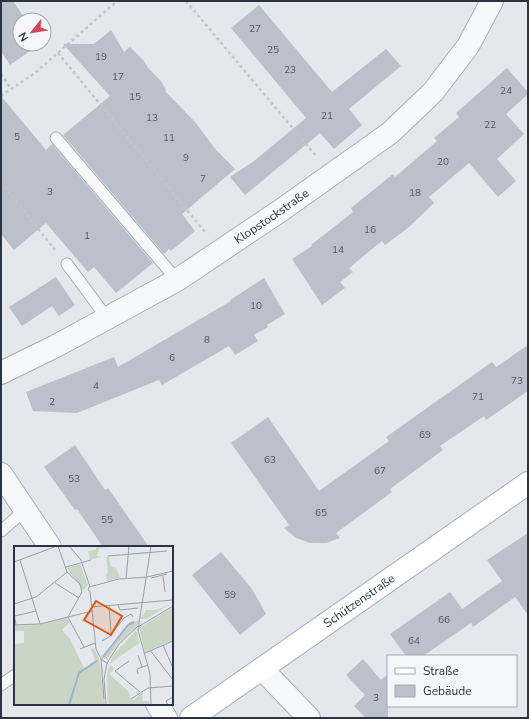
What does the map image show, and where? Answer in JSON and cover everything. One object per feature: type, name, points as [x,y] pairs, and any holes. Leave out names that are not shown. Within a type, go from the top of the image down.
[{"type":"main road","name":"Schützenstraße","points":[[191,718],[528,483]]},
{"type":"street","name":"Klopstockstraße","points":[[1,373],[177,280],[390,133],[433,92],[468,46],[492,1]]},
{"type":"street","points":[[1,474],[49,546]]},
{"type":"street","points":[[262,669],[309,718]]},
{"type":"street","points":[[158,705],[166,718]]},
{"type":"lane","points":[[56,138],[177,280]]},
{"type":"lane","points":[[67,264],[107,318]]},
{"type":"lane","points":[[1,531],[25,510]]},
{"type":"lane","points":[[1,685],[14,676]]},
{"type":"path","points":[[1,96],[35,73],[117,1]]},
{"type":"path","points":[[186,1],[331,175]]},
{"type":"path","points":[[58,54],[220,251]]},
{"type":"path","points":[[1,74],[11,89]]},
{"type":"path","points":[[1,182],[67,264]]},
{"type":"building","points":[[1,1],[13,1],[21,12],[12,12],[12,52],[29,52],[10,65],[1,51]]},
{"type":"building","points":[[259,5],[332,92],[386,49],[401,66],[349,109],[362,125],[334,149],[320,133],[245,195],[230,177],[254,161],[306,118],[231,28]]},
{"type":"building","points":[[111,30],[124,52],[130,47],[143,60],[148,68],[161,81],[166,90],[165,91],[195,122],[216,150],[235,169],[182,214],[195,231],[171,251],[169,249],[164,254],[63,135],[110,96],[63,44],[94,44]]},
{"type":"building","points":[[507,68],[528,92],[528,94],[506,114],[524,134],[497,159],[516,181],[498,197],[469,163],[429,197],[434,203],[409,227],[385,245],[382,241],[349,268],[353,272],[340,282],[345,288],[322,305],[292,259],[312,246],[311,245],[353,212],[351,208],[393,174],[395,177],[437,141],[434,138],[459,117],[456,113]]},
{"type":"building","points":[[1,96],[46,150],[52,144],[153,263],[116,293],[94,267],[88,272],[46,223],[14,250],[1,234]]},
{"type":"building","points":[[56,277],[75,305],[59,316],[52,306],[22,326],[9,307]]},
{"type":"building","points":[[264,278],[285,314],[267,325],[268,327],[254,335],[258,341],[235,355],[229,346],[162,385],[159,380],[77,413],[33,411],[26,392],[114,357],[118,367],[231,301],[230,300]]},
{"type":"building","points":[[528,345],[528,391],[486,420],[484,416],[440,446],[443,450],[390,489],[392,492],[336,533],[340,538],[326,543],[310,543],[296,538],[284,528],[289,525],[231,443],[268,417],[319,491],[389,441],[386,437],[492,362],[496,367]]},
{"type":"building","points":[[75,445],[105,490],[108,488],[148,546],[102,546],[77,509],[75,510],[44,467]]},
{"type":"building","points":[[528,533],[528,615],[515,597],[473,627],[471,623],[424,655],[405,655],[390,634],[450,592],[462,609],[502,581],[487,560]]},
{"type":"building","points":[[221,552],[252,589],[266,614],[240,635],[192,575]]},
{"type":"building","points":[[363,659],[381,680],[387,675],[388,718],[366,718],[354,706],[365,695],[346,675]]}]
